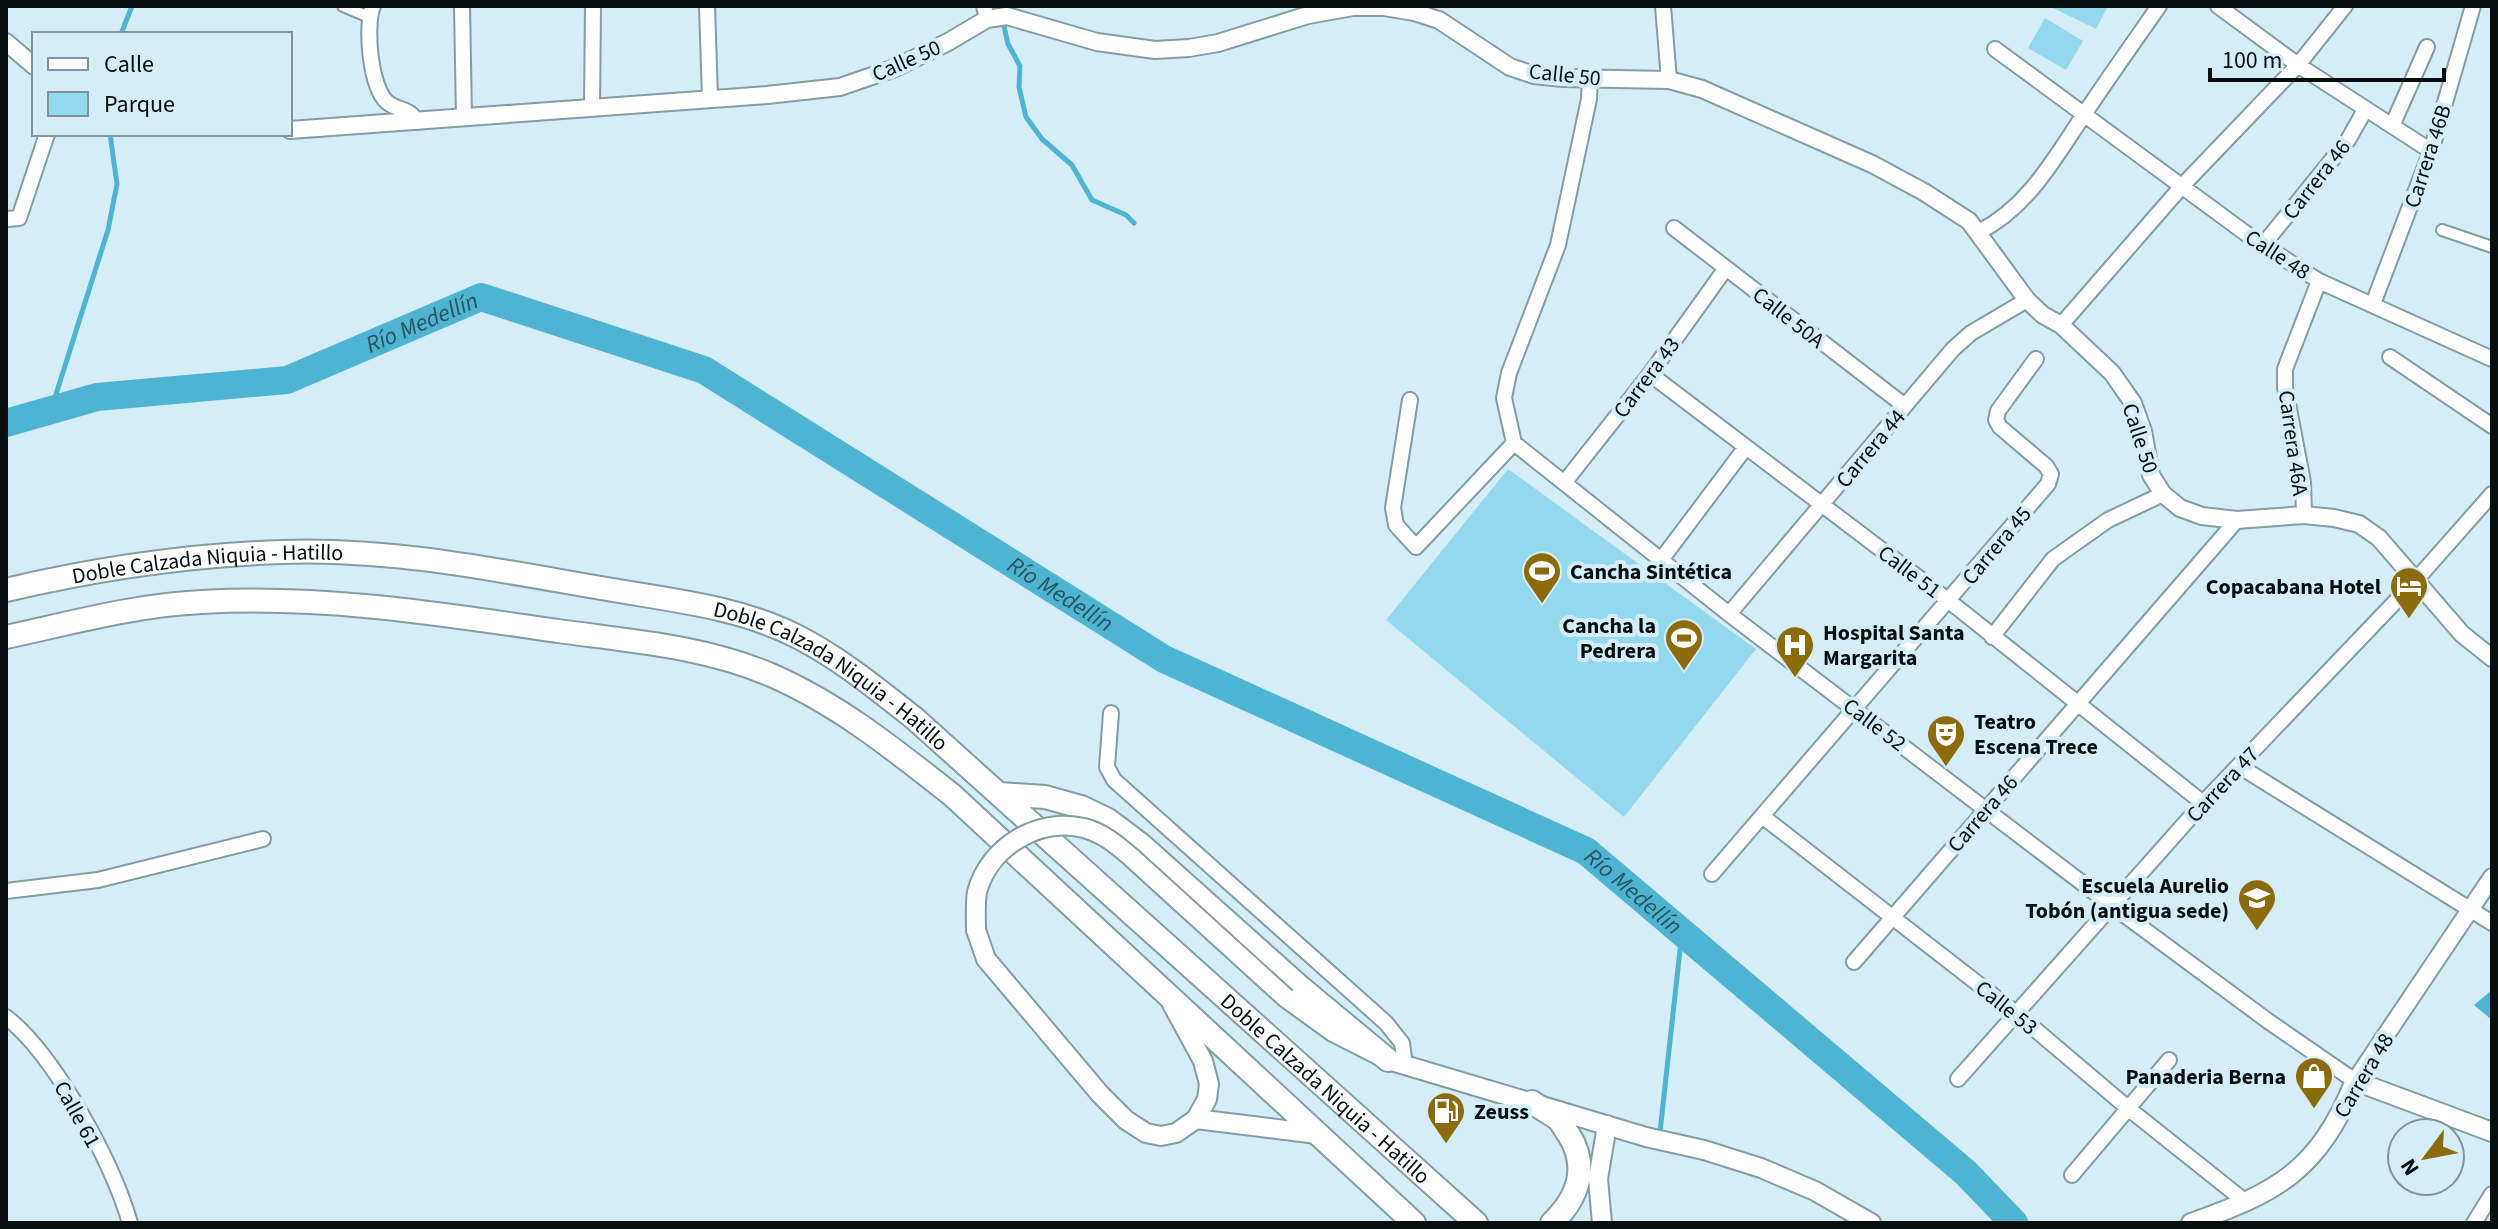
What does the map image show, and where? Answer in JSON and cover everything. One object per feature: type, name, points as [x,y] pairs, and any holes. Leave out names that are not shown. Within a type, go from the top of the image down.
[{"type":"highway","name":"Doble Calzada Niquia - Hatillo","points":[[6,590],[208,557],[284,552],[378,555],[442,562],[692,604],[745,615],[799,637],[855,671],[999,794],[1476,1222]]},
{"type":"highway","name":"Doble Calzada Niquia - Hatillo","points":[[6,637],[147,608],[200,602],[271,600],[467,618],[691,649],[771,675],[838,710],[952,795],[1414,1223]]},
{"type":"highway","points":[[999,794],[1045,797],[1081,807],[1108,820],[1140,844],[1322,1006],[1396,1063]]},
{"type":"highway","points":[[1532,1102],[1560,1121],[1577,1149],[1580,1169],[1577,1190],[1567,1209],[1552,1223]]},
{"type":"main road","points":[[1167,995],[1207,1070],[1209,1084],[1207,1099],[1196,1119],[1176,1133],[1161,1136],[1146,1133],[1126,1120],[1100,1094],[986,959],[976,930],[977,894],[986,871],[999,853],[1024,835],[1043,828],[1083,828],[1108,837],[1286,998],[1333,1032],[1396,1063],[1761,1168],[1815,1191],[1871,1223]]},
{"type":"main road","name":"Calle 52","points":[[2355,1081],[2492,1132]]},
{"type":"main road","name":"Carrera 48","points":[[2191,1223],[2211,1219],[2247,1203],[2296,1174],[2325,1138],[2355,1081]]},
{"type":"main road","points":[[1196,1119],[1317,1134]]},
{"type":"main road","points":[[1602,1223],[1598,1179],[1607,1125]]},
{"type":"street","points":[[343,6],[371,11],[374,79],[382,97],[390,105],[414,115],[417,122]]},
{"type":"street","points":[[462,6],[464,118]]},
{"type":"street","points":[[592,108],[593,6]]},
{"type":"street","points":[[707,6],[710,98]]},
{"type":"street","points":[[1663,6],[1669,80]]},
{"type":"street","points":[[1979,232],[2001,221],[2017,207],[2050,167],[2159,6]]},
{"type":"street","points":[[2218,6],[2298,65],[2431,151]]},
{"type":"street","points":[[2061,325],[2183,185],[2298,65],[2345,6]]},
{"type":"street","name":"Carrera 46B","points":[[2373,304],[2431,151],[2473,6]]},
{"type":"street","name":"Calle 50","points":[[292,130],[840,87],[895,68],[985,12],[1097,42],[1155,50],[1218,43],[1308,15],[1353,7],[1437,13],[1510,67],[1534,75],[1669,80],[1702,89],[1872,164],[1924,192],[1969,221],[2027,300],[2043,315],[2061,325],[2112,373],[2133,403],[2143,431],[2151,475],[2163,494],[2180,508],[2202,516],[2237,520],[2304,515],[2359,524],[2379,538],[2462,634],[2492,658]]},
{"type":"street","points":[[6,42],[32,64]]},
{"type":"street","points":[[2392,126],[2427,47]]},
{"type":"street","name":"Calle 48","points":[[1995,49],[2263,245],[2319,281],[2492,359]]},
{"type":"street","points":[[1410,400],[1393,508],[1396,525],[1416,547],[1514,443],[1504,398],[1509,373],[1558,245],[1589,99],[1590,79]]},
{"type":"street","name":"Carrera 46","points":[[2263,245],[2348,140],[2365,110]]},
{"type":"street","points":[[13,218],[46,136]]},
{"type":"street","name":"Calle 50A","points":[[1674,228],[1905,406]]},
{"type":"street","points":[[2442,230],[2492,247]]},
{"type":"street","name":"Carrera 43","points":[[1564,483],[1650,374],[1726,268]]},
{"type":"street","name":"Carrera 46A","points":[[2304,515],[2303,482],[2285,388],[2285,369],[2319,281]]},
{"type":"street","name":"Carrera 44","points":[[1729,614],[1953,349],[1971,333],[2027,300]]},
{"type":"street","points":[[2390,357],[2491,423]]},
{"type":"street","name":"Carrera 45","points":[[1712,874],[2048,484],[2051,474],[2046,466],[2000,427],[1996,420],[1998,411],[2036,359]]},
{"type":"street","name":"Calle 51","points":[[1650,374],[1949,601],[2203,803]]},
{"type":"street","name":"Calle 52","points":[[1514,443],[1729,614],[2111,905],[2355,1081]]},
{"type":"street","points":[[1661,560],[1746,447]]},
{"type":"street","points":[[1992,637],[2053,559],[2108,520],[2163,494]]},
{"type":"street","name":"Carrera 47","points":[[1958,1079],[2203,803],[2416,580],[2492,494]]},
{"type":"street","name":"Carrera 46","points":[[1854,962],[2237,520]]},
{"type":"street","points":[[1111,713],[1107,767],[1114,780],[1386,1023],[1402,1043],[1396,1063]]},
{"type":"street","points":[[2239,766],[2492,923]]},
{"type":"street","name":"Calle 53","points":[[1762,816],[2017,1014],[2247,1203]]},
{"type":"street","points":[[6,891],[98,880],[263,839]]},
{"type":"street","name":"Carrera 48","points":[[2355,1081],[2492,877]]},
{"type":"street","name":"Calle 61","points":[[6,1017],[25,1032],[74,1103],[122,1195],[130,1223]]},
{"type":"street","points":[[2072,1175],[2169,1060]]},
{"type":"street","points":[[2474,1223],[2492,1194]]},
{"type":"green space","points":[[2049,6],[2108,6],[2096,29]]},
{"type":"green space","points":[[2045,18],[2083,41],[2066,70],[2028,48]]},
{"type":"green space","name":"Cancha Sintética","points":[[1508,469],[1756,649],[1624,817],[1386,620]]},
{"type":"shaded area","points":[[2492,990],[2492,1020],[2474,1005]]},
{"type":"waterway","points":[[122,32],[132,6]]},
{"type":"waterway","points":[[1004,26],[1008,44],[1020,66],[1019,87],[1026,117],[1042,139],[1072,165],[1092,200],[1126,215],[1134,223]]},
{"type":"waterway","points":[[51,410],[108,230],[117,184],[110,136]]},
{"type":"waterway","name":"Río Medellín","points":[[6,423],[97,397],[287,380],[481,297],[704,370],[1164,659],[1586,851],[1966,1173],[2014,1223]]},
{"type":"waterway","points":[[1660,1132],[1682,932]]},
{"type":"place","name":"Cancha Sintética","points":[[1542,605]]},
{"type":"place","name":"Copacabana Hotel","points":[[2409,620]]},
{"type":"place","name":"Cancha la Pedrera","points":[[1684,672]]},
{"type":"place","name":"Hospital Santa Margarita","points":[[1795,679]]},
{"type":"place","name":"Teatro Escena Trece","points":[[1946,768]]},
{"type":"place","name":"Escuela Aurelio Tobón (antigua sede)","points":[[2257,932]]},
{"type":"place","name":"Panaderia Berna","points":[[2314,1110]]},
{"type":"place","name":"Zeuss","points":[[1446,1145]]}]
